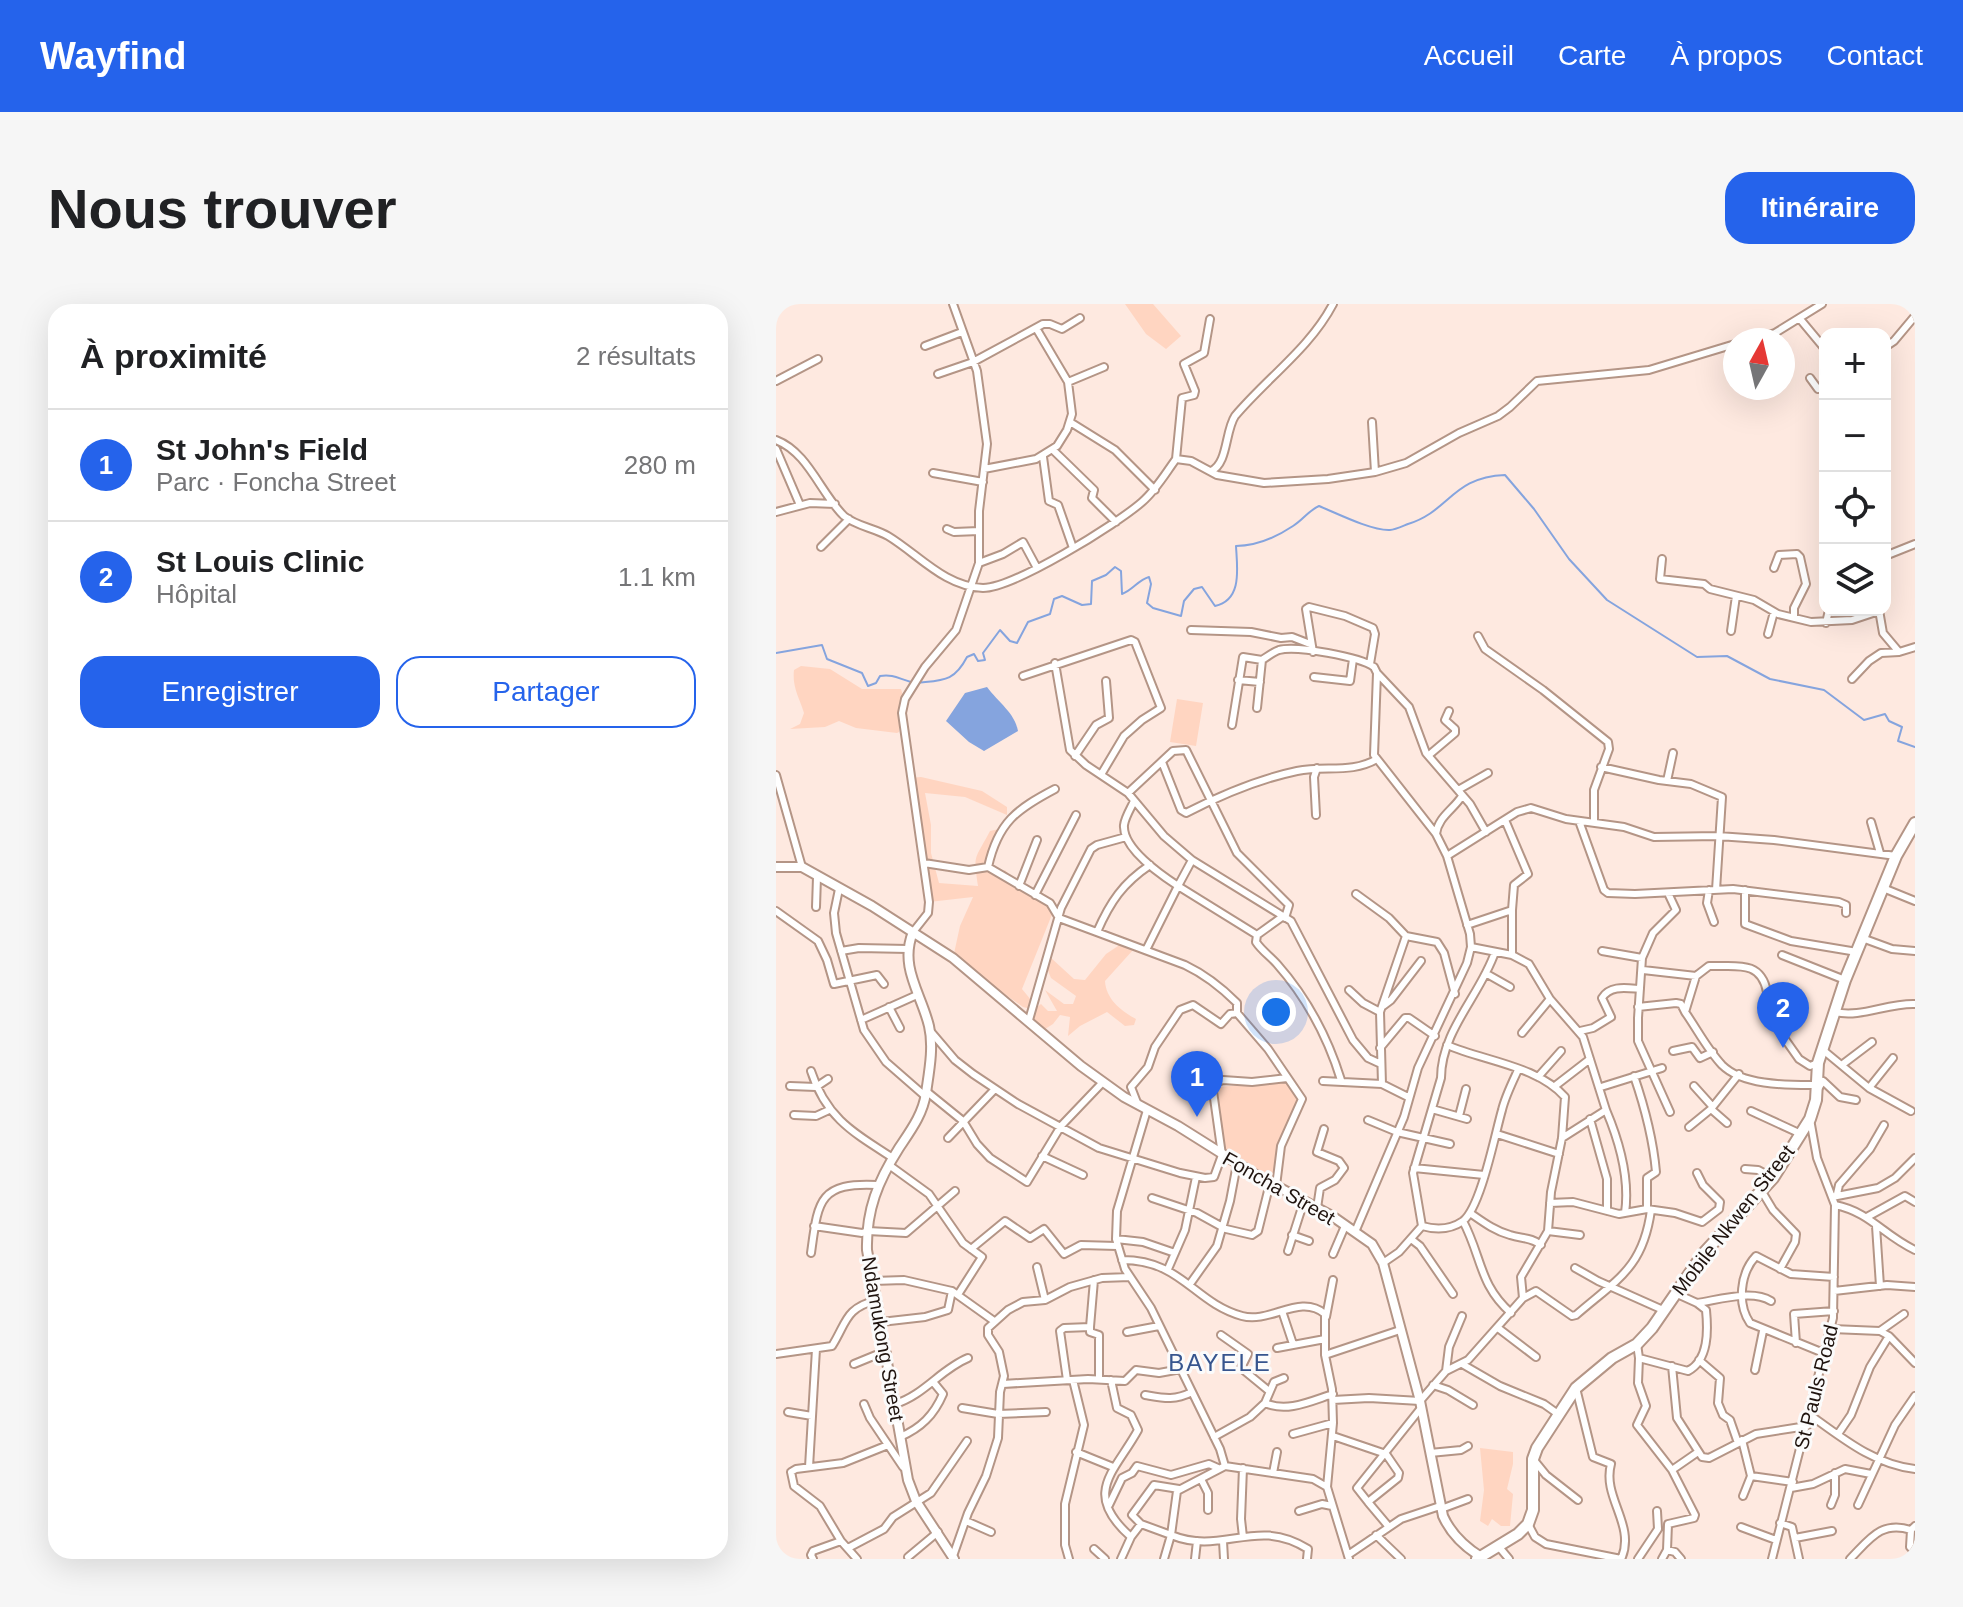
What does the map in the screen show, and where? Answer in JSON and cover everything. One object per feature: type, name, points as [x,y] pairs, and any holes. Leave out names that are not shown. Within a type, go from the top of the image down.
[{"type":"highway","name":"Mobile Nkwen Street","points":[[1528,1524],[1533,1510],[1533,1459],[1576,1388],[1612,1358],[1637,1344],[1703,1254],[1773,1178],[1810,1119],[1816,1100],[1818,1063],[1845,980],[1896,856],[1915,823]]},
{"type":"highway","points":[[1479,1558],[1528,1524]]},
{"type":"main road","points":[[776,867],[802,867]]},
{"type":"main road","name":"Foncha Street","points":[[802,867],[961,963],[1103,1082],[1237,1164],[1317,1208],[1376,1249],[1383,1263],[1420,1405],[1440,1507],[1445,1522],[1479,1558]]},
{"type":"main road","name":"Ndamukong Street","points":[[913,932],[908,949],[910,972],[930,1030],[926,1093],[919,1116],[877,1185],[870,1207],[867,1250],[906,1470],[916,1501],[953,1559]]},
{"type":"street","points":[[913,932],[929,908],[902,720],[903,705],[927,663],[956,630],[973,586],[979,563],[987,444],[979,385],[953,304]]},
{"type":"street","points":[[1211,471],[1217,469],[1220,463],[1229,426],[1235,416],[1296,354],[1325,319],[1333,304]]},
{"type":"street","points":[[1784,328],[1822,304]]},
{"type":"street","points":[[1891,343],[1915,316]]},
{"type":"street","points":[[938,374],[973,362],[1047,323],[1062,329],[1080,318]]},
{"type":"street","points":[[776,440],[786,444],[799,457],[849,519],[885,534],[941,575],[973,586],[992,586],[1037,568],[1073,548],[1116,522],[1155,490],[1176,459],[1182,400],[1195,394],[1184,364],[1204,353],[1210,319]]},
{"type":"street","points":[[1800,319],[1819,342]]},
{"type":"street","points":[[984,469],[1043,457],[1060,442],[1070,422],[1073,411],[1068,382],[1036,328]]},
{"type":"street","points":[[925,346],[962,332]]},
{"type":"street","points":[[1176,459],[1191,461],[1225,477],[1264,483],[1375,472],[1406,463],[1459,433],[1498,416],[1537,381],[1649,370],[1723,348]]},
{"type":"street","points":[[776,381],[818,359]]},
{"type":"street","points":[[1068,382],[1104,367]]},
{"type":"street","points":[[1810,378],[1819,388]]},
{"type":"street","points":[[1070,422],[1115,450],[1155,490]]},
{"type":"street","points":[[1372,422],[1375,472]]},
{"type":"street","points":[[776,449],[800,505]]},
{"type":"street","points":[[1053,450],[1094,490],[1091,497],[1116,522]]},
{"type":"street","points":[[1043,457],[1049,501],[1057,503],[1073,548]]},
{"type":"street","points":[[933,473],[983,482]]},
{"type":"street","points":[[776,512],[815,502],[835,504]]},
{"type":"street","points":[[821,547],[849,519]]},
{"type":"street","points":[[947,529],[956,532],[979,531]]},
{"type":"street","points":[[979,563],[1008,552],[1023,542],[1037,568]]},
{"type":"street","points":[[1891,553],[1915,544]]},
{"type":"street","points":[[1774,568],[1779,555],[1797,554],[1800,557],[1806,584],[1794,608],[1794,617]]},
{"type":"street","points":[[1662,559],[1660,579],[1704,584],[1710,589],[1754,600],[1774,612],[1826,623],[1865,616]]},
{"type":"street","points":[[1731,631],[1736,596]]},
{"type":"street","points":[[1311,648],[1307,608],[1345,616],[1375,630],[1370,664]]},
{"type":"street","points":[[1768,634],[1774,612]]},
{"type":"street","points":[[1826,623],[1828,616]]},
{"type":"street","points":[[1880,616],[1883,633],[1899,652]]},
{"type":"street","points":[[1191,630],[1292,637],[1311,648],[1370,664],[1412,711],[1429,755],[1470,804],[1486,832]]},
{"type":"street","points":[[1478,636],[1485,649],[1608,742],[1609,749],[1593,793],[1594,822]]},
{"type":"street","points":[[1023,676],[1055,663],[1131,640],[1135,642],[1161,708],[1124,736],[1102,773]]},
{"type":"street","points":[[1852,679],[1881,653],[1915,647]]},
{"type":"street","points":[[1232,725],[1241,658],[1262,660],[1280,650],[1311,648]]},
{"type":"street","points":[[1314,677],[1350,681],[1353,659]]},
{"type":"street","points":[[1257,708],[1262,660]]},
{"type":"street","points":[[1055,663],[1067,743],[1075,756],[1128,793],[1164,836],[1192,860],[1296,928],[1353,1040],[1368,1058],[1381,1064]]},
{"type":"street","points":[[1355,1232],[1404,1117],[1418,1068],[1455,994],[1471,947],[1447,856],[1436,834],[1377,759],[1372,746],[1377,673]]},
{"type":"street","points":[[1238,680],[1260,682]]},
{"type":"street","points":[[1075,756],[1096,725],[1109,718],[1106,681]]},
{"type":"street","points":[[1429,755],[1455,733],[1455,729],[1445,720],[1449,711]]},
{"type":"street","points":[[1128,793],[1173,751],[1186,750],[1237,853],[1286,901],[1289,908],[1283,918],[1257,935]]},
{"type":"street","points":[[1667,781],[1673,753]]},
{"type":"street","points":[[1162,762],[1183,813],[1273,777],[1317,768],[1349,769],[1377,759]]},
{"type":"street","points":[[1601,767],[1691,784],[1722,797],[1712,890],[1707,903],[1714,922]]},
{"type":"street","points":[[1316,815],[1314,777],[1317,768]]},
{"type":"street","points":[[1436,834],[1442,818],[1456,806],[1460,793],[1488,773]]},
{"type":"street","points":[[776,775],[779,801],[802,867]]},
{"type":"street","points":[[988,867],[1012,815],[1055,789]]},
{"type":"street","points":[[1134,801],[1124,826],[1126,837],[1150,865],[1257,935]]},
{"type":"street","points":[[1447,856],[1530,808],[1579,821],[1624,827],[1654,837],[1718,836],[1816,844],[1896,856]]},
{"type":"street","points":[[1035,895],[1076,815]]},
{"type":"street","points":[[1505,820],[1528,870],[1525,878],[1513,889],[1512,955]]},
{"type":"street","points":[[1579,821],[1604,890],[1608,893],[1745,890],[1839,902],[1846,905],[1846,913]]},
{"type":"street","points":[[1871,822],[1880,853]]},
{"type":"street","points":[[1029,1020],[1067,893],[1091,849],[1126,837]]},
{"type":"street","points":[[1019,886],[1037,840]]},
{"type":"street","points":[[1146,950],[1192,860]]},
{"type":"street","points":[[924,863],[969,870],[988,867],[1050,903],[1059,918],[1204,974],[1237,1003],[1237,1013],[1268,1049],[1302,1099],[1281,1146],[1273,1185],[1256,1234],[1247,1235],[1226,1229],[1152,1198]]},
{"type":"street","points":[[1097,932],[1115,895],[1150,865]]},
{"type":"street","points":[[816,907],[817,877]]},
{"type":"street","points":[[1883,888],[1915,901]]},
{"type":"street","points":[[839,889],[834,923],[861,1020],[870,1041],[886,1062],[963,1121],[983,1152],[1025,1181],[1029,1180],[1061,1126],[1103,1082]]},
{"type":"street","points":[[1745,890],[1745,924],[1791,941],[1857,952]]},
{"type":"street","points":[[1668,893],[1676,910],[1653,933],[1642,958],[1638,1041],[1670,1112]]},
{"type":"street","points":[[1356,894],[1389,918],[1406,936],[1432,940],[1441,946],[1455,994]]},
{"type":"street","points":[[1467,925],[1512,910]]},
{"type":"street","points":[[776,911],[818,941],[834,984],[877,975],[884,984]]},
{"type":"street","points":[[1257,935],[1257,944],[1277,964],[1316,1020],[1332,1051],[1341,1080]]},
{"type":"street","points":[[1382,1084],[1382,1009],[1406,936]]},
{"type":"street","points":[[1862,938],[1892,949],[1915,951]]},
{"type":"street","points":[[1471,947],[1512,955],[1529,964],[1550,999],[1580,1031],[1615,1131],[1626,1178],[1625,1213]]},
{"type":"street","points":[[841,951],[859,948],[908,949]]},
{"type":"street","points":[[1602,951],[1642,958]]},
{"type":"street","points":[[1383,1263],[1422,1226],[1414,1168],[1444,1054],[1480,980],[1487,974],[1495,952]]},
{"type":"street","points":[[1782,955],[1845,980]]},
{"type":"street","points":[[1382,1009],[1421,961]]},
{"type":"street","points":[[1685,1012],[1696,976],[1709,966],[1749,966],[1755,969],[1765,984],[1770,1018],[1799,1059],[1810,1066],[1818,1063]]},
{"type":"street","points":[[1643,970],[1696,976]]},
{"type":"street","points":[[1487,974],[1510,987]]},
{"type":"street","points":[[1580,1031],[1593,1028],[1611,1017],[1602,998],[1607,992],[1620,988],[1640,989]]},
{"type":"street","points":[[1349,990],[1363,1003],[1382,1009]]},
{"type":"street","points":[[861,1020],[917,995]]},
{"type":"street","points":[[1522,1033],[1550,999]]},
{"type":"street","points":[[1638,1007],[1681,1004],[1695,1031],[1723,1066],[1739,1074],[1766,1083],[1815,1085]]},
{"type":"street","points":[[1835,1012],[1851,1016],[1896,1004],[1915,1004]]},
{"type":"street","points":[[1222,1467],[1214,1437],[1146,1298],[1122,1260],[1117,1242],[1117,1211],[1143,1108],[1131,1087],[1148,1067],[1155,1047],[1180,1010],[1193,1005],[1221,1024],[1230,1014],[1237,1013]]},
{"type":"street","points":[[889,1007],[900,1028]]},
{"type":"street","points":[[1380,1048],[1407,1017],[1435,1036]]},
{"type":"street","points":[[930,1030],[955,1060],[995,1089],[1099,1148],[1196,1177],[1214,1177],[1222,1155],[1212,1084],[1223,1080],[1252,1082],[1287,1078]]},
{"type":"street","points":[[1843,1064],[1872,1042]]},
{"type":"street","points":[[1447,1045],[1538,1077],[1555,1086],[1565,1097],[1548,1231],[1521,1277],[1523,1298]]},
{"type":"street","points":[[1673,1051],[1692,1047],[1700,1058],[1713,1052]]},
{"type":"street","points":[[1428,1048],[1444,1054]]},
{"type":"street","points":[[1823,1050],[1869,1088],[1911,1111]]},
{"type":"street","points":[[1538,1077],[1561,1051]]},
{"type":"street","points":[[1869,1088],[1893,1058]]},
{"type":"street","points":[[1555,1086],[1590,1059]]},
{"type":"street","points":[[1601,1087],[1662,1068]]},
{"type":"street","points":[[1422,1226],[1436,1230],[1463,1221],[1470,1213],[1497,1134],[1502,1108],[1518,1070]]},
{"type":"street","points":[[811,1071],[829,1110],[923,1189],[938,1205],[963,1243],[980,1254],[981,1259],[956,1292],[948,1310],[925,1317],[881,1322]]},
{"type":"street","points":[[1689,1127],[1712,1107],[1739,1074]]},
{"type":"street","points":[[1389,1527],[1357,1488],[1386,1454],[1433,1385],[1446,1371],[1462,1364],[1523,1298],[1536,1291],[1572,1316],[1613,1287],[1643,1245],[1649,1210],[1647,1178],[1656,1172],[1651,1132],[1634,1076]]},
{"type":"street","points":[[790,1086],[816,1087],[828,1079]]},
{"type":"street","points":[[1323,1081],[1382,1084],[1408,1097]]},
{"type":"street","points":[[1816,1100],[1823,1081],[1840,1097],[1856,1100]]},
{"type":"street","points":[[1694,1086],[1727,1123]]},
{"type":"street","points":[[948,1138],[995,1089]]},
{"type":"street","points":[[1432,1109],[1463,1117],[1466,1089]]},
{"type":"street","points":[[794,1115],[816,1116],[829,1110]]},
{"type":"street","points":[[1562,1138],[1606,1110]]},
{"type":"street","points":[[1751,1111],[1801,1134]]},
{"type":"street","points":[[1590,1119],[1607,1179],[1607,1211]]},
{"type":"street","name":"St Pauls Road","points":[[1772,1559],[1826,1354],[1834,1311],[1834,1195],[1817,1158],[1810,1119]]},
{"type":"street","points":[[1368,1120],[1397,1132],[1450,1144]]},
{"type":"street","points":[[1884,1125],[1870,1149],[1834,1195],[1856,1194],[1878,1188],[1895,1178],[1915,1158]]},
{"type":"street","points":[[1317,1208],[1320,1188],[1335,1180],[1344,1168],[1339,1161],[1317,1152],[1324,1129]]},
{"type":"street","points":[[1497,1134],[1559,1154]]},
{"type":"street","points":[[1042,1156],[1083,1175]]},
{"type":"street","points":[[1190,1284],[1217,1246],[1237,1164]]},
{"type":"street","points":[[1414,1168],[1484,1175]]},
{"type":"street","points":[[1745,1169],[1758,1170],[1773,1178]]},
{"type":"street","points":[[1550,1203],[1573,1202],[1625,1213],[1649,1210],[1675,1213],[1702,1222],[1719,1209],[1720,1202],[1703,1185],[1697,1173]]},
{"type":"street","points":[[1168,1269],[1185,1230],[1196,1177]]},
{"type":"street","points":[[811,1253],[821,1201],[843,1187],[877,1185]]},
{"type":"street","points":[[1761,1190],[1773,1210],[1796,1234],[1795,1242],[1780,1269]]},
{"type":"street","points":[[814,1226],[862,1233],[906,1233],[955,1191]]},
{"type":"street","points":[[1867,1217],[1905,1196],[1915,1202]]},
{"type":"street","points":[[1288,1251],[1304,1201]]},
{"type":"street","points":[[1835,1205],[1852,1208],[1915,1250]]},
{"type":"street","points":[[1719,1209],[1734,1219]]},
{"type":"street","points":[[1470,1213],[1492,1228],[1513,1237],[1533,1239],[1541,1245]]},
{"type":"street","points":[[971,1249],[1005,1221],[1030,1238],[1044,1229],[1066,1254],[1081,1245],[1117,1242],[1143,1242],[1175,1253]]},
{"type":"street","points":[[1463,1221],[1474,1241],[1487,1286],[1511,1313]]},
{"type":"street","points":[[1876,1225],[1880,1286]]},
{"type":"street","points":[[1333,1254],[1345,1226]]},
{"type":"street","points":[[1548,1231],[1580,1235]]},
{"type":"street","points":[[1292,1235],[1309,1241]]},
{"type":"street","points":[[1411,1239],[1420,1246],[1453,1294]]},
{"type":"street","points":[[1826,1354],[1763,1331],[1750,1323],[1745,1316],[1743,1282],[1753,1258],[1758,1257],[1799,1275],[1834,1277]]},
{"type":"street","points":[[1122,1260],[1140,1260],[1168,1269],[1215,1303],[1241,1316],[1261,1317],[1306,1306],[1318,1309],[1326,1317]]},
{"type":"street","points":[[1037,1267],[1045,1300]]},
{"type":"street","points":[[1575,1268],[1663,1310]]},
{"type":"street","points":[[953,1559],[997,1445],[1004,1376],[999,1352],[987,1331],[994,1321],[1017,1304],[1045,1300],[1062,1290],[1094,1280],[1130,1277]]},
{"type":"street","points":[[873,1281],[904,1280],[956,1292],[994,1321]]},
{"type":"street","points":[[1094,1280],[1090,1332],[1099,1335],[1099,1379]]},
{"type":"street","points":[[1333,1280],[1325,1339],[1333,1397],[1333,1436],[1327,1487],[1349,1557],[1376,1535],[1414,1513],[1468,1499]]},
{"type":"street","points":[[1834,1291],[1880,1286],[1915,1287]]},
{"type":"street","points":[[1639,1358],[1691,1370],[1699,1360],[1705,1348],[1706,1310],[1675,1292]]},
{"type":"street","points":[[1697,1303],[1743,1297],[1771,1301]]},
{"type":"street","points":[[776,1354],[832,1346],[851,1312],[860,1305],[877,1300]]},
{"type":"street","points":[[1282,1311],[1293,1344]]},
{"type":"street","points":[[1796,1343],[1794,1314],[1834,1311]]},
{"type":"street","points":[[1880,1331],[1904,1314]]},
{"type":"street","points":[[1446,1371],[1449,1347],[1462,1316]]},
{"type":"street","points":[[1127,1332],[1159,1326]]},
{"type":"street","points":[[1069,1559],[1065,1545],[1064,1510],[1084,1425],[1070,1380],[1060,1331],[1064,1328],[1090,1327]]},
{"type":"street","points":[[1498,1328],[1536,1357]]},
{"type":"street","points":[[1832,1329],[1880,1331],[1915,1363]]},
{"type":"street","points":[[1325,1355],[1400,1330]]},
{"type":"street","points":[[1755,1370],[1763,1331]]},
{"type":"street","points":[[1221,1335],[1248,1354],[1241,1368],[1269,1391]]},
{"type":"street","points":[[1838,1434],[1851,1415],[1870,1367],[1889,1336]]},
{"type":"street","points":[[1277,1348],[1325,1339]]},
{"type":"street","points":[[1637,1344],[1638,1383],[1646,1406],[1637,1425],[1672,1470],[1695,1515],[1694,1518],[1668,1524],[1667,1550],[1662,1559]]},
{"type":"street","points":[[809,1467],[816,1349]]},
{"type":"street","points":[[854,1364],[887,1353]]},
{"type":"street","points":[[895,1404],[913,1397],[952,1366],[968,1358]]},
{"type":"street","points":[[1699,1360],[1720,1378],[1718,1403],[1740,1442],[1751,1476],[1743,1496]]},
{"type":"street","points":[[1462,1364],[1508,1390],[1544,1404],[1558,1414]]},
{"type":"street","points":[[1672,1366],[1677,1418],[1702,1457],[1709,1458],[1762,1433],[1807,1426]]},
{"type":"street","points":[[1003,1384],[1099,1379],[1127,1381],[1136,1370],[1159,1373],[1181,1369]]},
{"type":"street","points":[[1214,1437],[1245,1421],[1265,1403],[1274,1382],[1284,1378]]},
{"type":"street","points":[[1111,1380],[1117,1408],[1131,1415],[1138,1430],[1113,1467],[1105,1486],[1113,1521],[1131,1537]]},
{"type":"street","points":[[900,1437],[920,1426],[937,1409],[943,1394],[934,1383]]},
{"type":"street","points":[[1433,1385],[1473,1405]]},
{"type":"street","points":[[1576,1388],[1593,1457],[1611,1464],[1609,1488],[1622,1521],[1625,1544],[1622,1557]]},
{"type":"street","points":[[1145,1395],[1178,1399],[1192,1392]]},
{"type":"street","points":[[1858,1505],[1895,1425],[1915,1396]]},
{"type":"street","points":[[1265,1403],[1277,1408],[1333,1397],[1420,1405]]},
{"type":"street","points":[[864,1404],[868,1415],[906,1470]]},
{"type":"street","points":[[962,1408],[998,1414],[1046,1412]]},
{"type":"street","points":[[788,1412],[812,1416]]},
{"type":"street","points":[[1810,1415],[1878,1460],[1915,1469]]},
{"type":"street","points":[[1293,1434],[1333,1423]]},
{"type":"street","points":[[1333,1436],[1386,1454],[1399,1475],[1368,1502]]},
{"type":"street","points":[[848,1548],[884,1529],[893,1517],[935,1489],[967,1441]]},
{"type":"street","points":[[857,1559],[841,1541],[820,1506],[794,1486],[792,1470],[843,1463],[888,1445]]},
{"type":"street","points":[[1430,1453],[1461,1450],[1468,1446]]},
{"type":"street","points":[[1076,1452],[1113,1467]]},
{"type":"street","points":[[1273,1473],[1277,1452]]},
{"type":"street","points":[[1672,1470],[1698,1452]]},
{"type":"street","points":[[1533,1459],[1546,1475],[1578,1500]]},
{"type":"street","points":[[1109,1505],[1122,1478],[1137,1466],[1171,1475],[1209,1464],[1313,1479],[1327,1487]]},
{"type":"street","points":[[1222,1467],[1179,1489],[1154,1485],[1132,1515],[1141,1524],[1197,1541],[1223,1541],[1263,1534],[1279,1536],[1308,1549],[1307,1559]]},
{"type":"street","points":[[1243,1468],[1243,1537]]},
{"type":"street","points":[[1751,1476],[1792,1485],[1813,1484],[1850,1468],[1871,1474]]},
{"type":"street","points":[[1831,1505],[1835,1495],[1835,1473]]},
{"type":"street","points":[[1201,1479],[1208,1493],[1208,1510]]},
{"type":"street","points":[[1164,1559],[1179,1489]]},
{"type":"street","points":[[1299,1511],[1322,1504],[1332,1506]]},
{"type":"street","points":[[1528,1524],[1535,1537],[1546,1544],[1608,1558],[1636,1559],[1658,1529],[1657,1511]]},
{"type":"street","points":[[966,1521],[991,1532]]},
{"type":"street","points":[[1780,1523],[1792,1527],[1799,1559]]},
{"type":"street","points":[[1121,1559],[1141,1524]]},
{"type":"street","points":[[1741,1527],[1776,1540]]},
{"type":"street","points":[[1850,1559],[1878,1530],[1899,1527],[1913,1528],[1910,1547],[1915,1552]]},
{"type":"street","points":[[1795,1538],[1832,1531]]},
{"type":"street","points":[[908,1557],[938,1532]]},
{"type":"street","points":[[1376,1535],[1401,1559]]},
{"type":"street","points":[[813,1559],[813,1551],[841,1541]]},
{"type":"street","points":[[1195,1559],[1197,1541]]},
{"type":"street","points":[[1223,1541],[1224,1559]]},
{"type":"street","points":[[1499,1547],[1509,1559]]},
{"type":"street","points":[[1094,1549],[1105,1559]]},
{"type":"street","points":[[1667,1550],[1675,1552],[1681,1559]]},
{"type":"shaded area","points":[[1125,304],[1153,304],[1181,336],[1166,349],[1146,334]]},
{"type":"shaded area","points":[[801,666],[830,669],[862,689],[901,689],[899,732],[856,728],[839,721],[825,727],[790,729],[800,724],[804,713],[794,676],[794,670]]},
{"type":"shaded area","points":[[1177,699],[1203,703],[1196,746],[1170,742]]},
{"type":"shaded area","points":[[921,777],[982,791],[1007,807],[1007,815],[965,797],[925,793],[931,825],[931,853],[939,883],[978,886],[976,857],[990,831],[999,829],[988,865],[999,874],[1005,870],[1019,886],[1049,905],[1053,912],[1022,989],[1031,1000],[1031,1009],[1023,1007],[953,958],[960,926],[973,897],[929,902],[910,778]]},
{"type":"shaded area","points":[[1119,941],[1145,951],[1133,950],[1105,981],[1115,1004],[1136,1019],[1134,1025],[1125,1026],[1107,1012],[1068,1036],[1070,1017],[1060,1015],[1042,1031],[1029,1020],[1031,1012],[1041,1004],[1048,1011],[1057,1011],[1045,990],[1064,1004],[1073,1004],[1076,996],[1051,978],[1046,966],[1050,957],[1074,979],[1085,980],[1106,954],[1118,946]]},
{"type":"shaded area","points":[[1286,1081],[1298,1098],[1280,1153],[1276,1185],[1223,1154],[1218,1087]]},
{"type":"shaded area","points":[[1480,1448],[1513,1452],[1507,1489],[1513,1494],[1510,1526],[1501,1526],[1492,1519],[1488,1526],[1480,1521],[1484,1490]]},
{"type":"water","points":[[987,687],[1010,713],[1018,731],[984,751],[946,721],[965,693]]},
{"type":"waterway","points":[[917,683],[947,678],[957,671],[967,657],[974,654],[978,661],[985,660],[983,653],[1000,630],[1010,641],[1017,643],[1028,622],[1050,614],[1054,599],[1062,596],[1082,605],[1091,604],[1092,581],[1115,567],[1121,571],[1122,594],[1149,577],[1151,584],[1147,603],[1153,608],[1181,616],[1184,601],[1194,589],[1202,587],[1215,606],[1230,597],[1236,582],[1236,546],[1273,538],[1319,506],[1364,525],[1392,530],[1422,518],[1473,482],[1505,475],[1534,509],[1569,559],[1607,600],[1697,657],[1727,656],[1770,679],[1824,690],[1864,720],[1885,714],[1889,721],[1902,727],[1898,741],[1915,747]]},
{"type":"waterway","points":[[776,653],[822,645],[827,659],[862,673],[868,686],[876,683],[880,676],[893,676],[911,682]]},
{"type":"place","name":"St Louis Clinic","points":[[1783,1048]]},
{"type":"place","name":"St John's Field","points":[[1197,1117]]},
{"type":"district","name":"BAYELE","points":[[1220,1363]]}]
